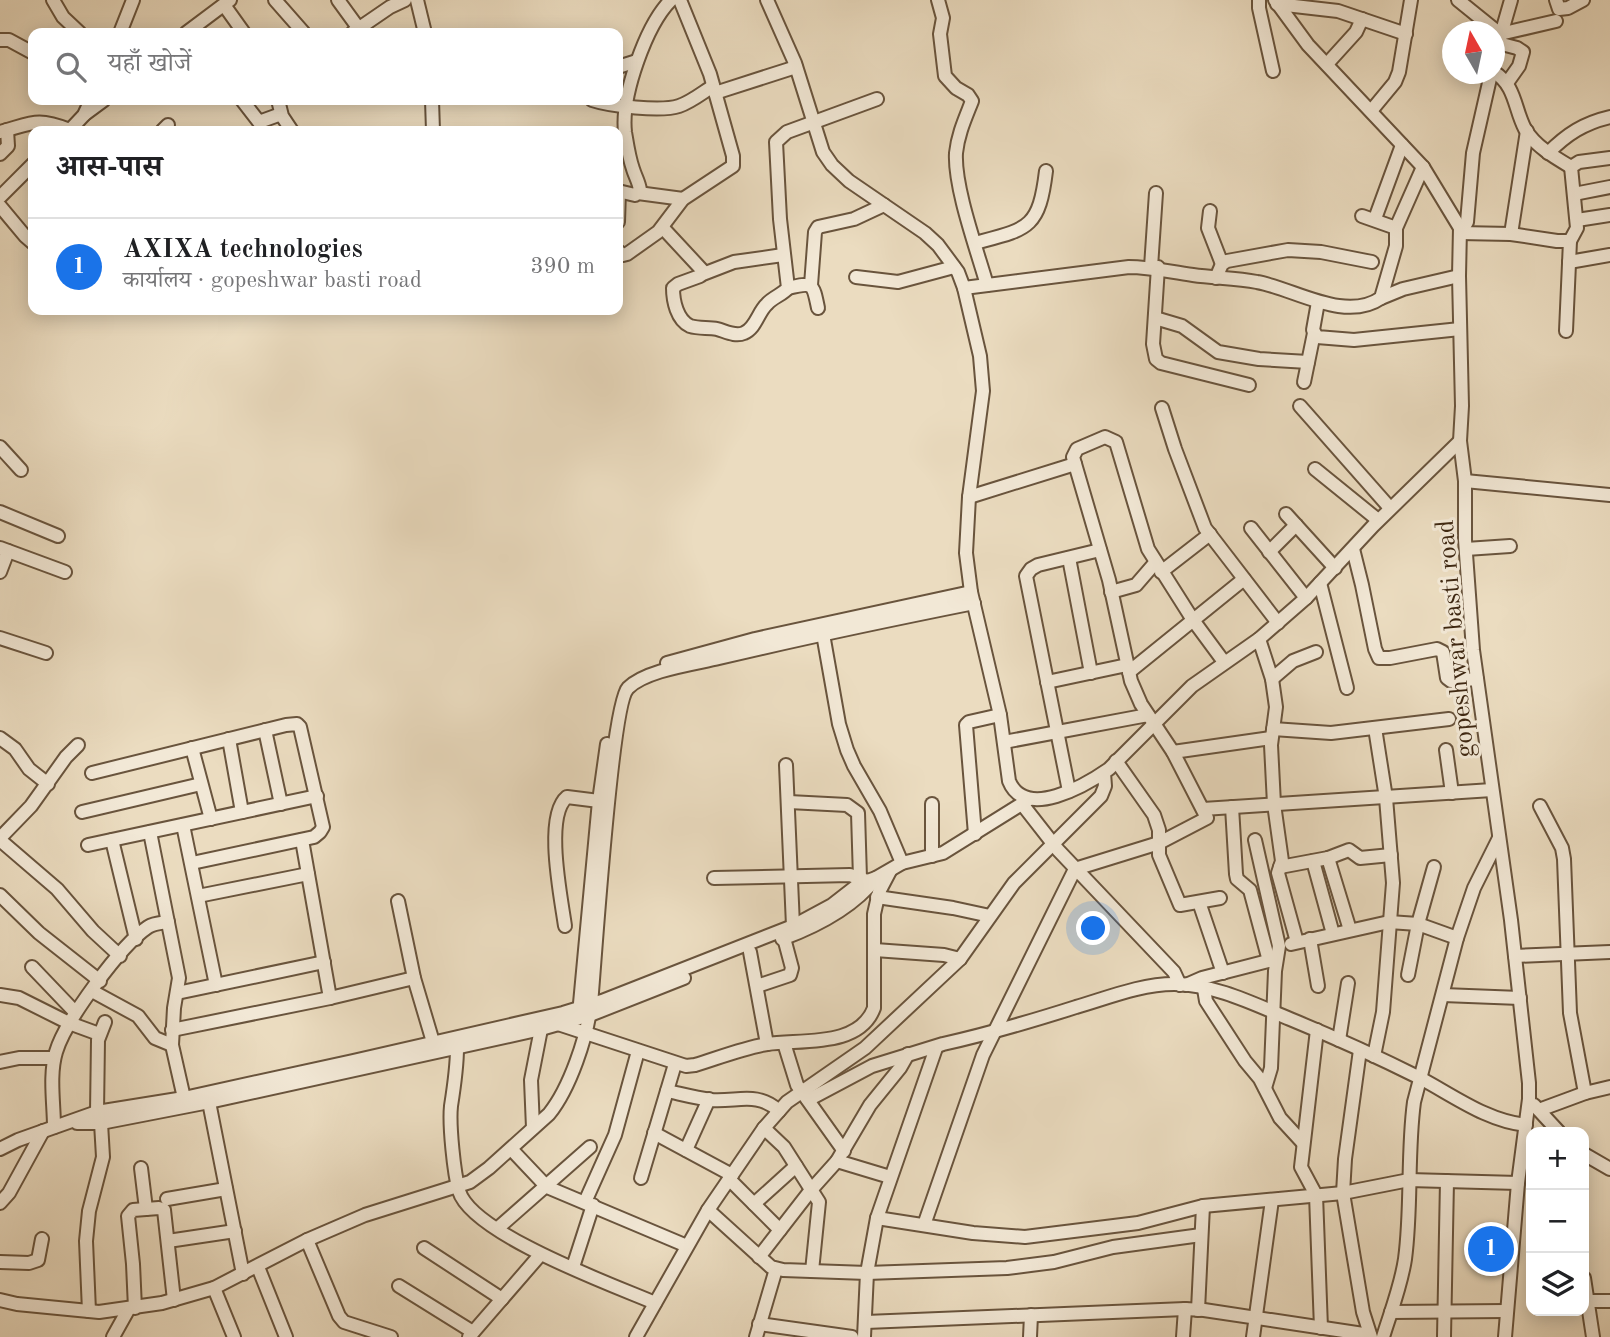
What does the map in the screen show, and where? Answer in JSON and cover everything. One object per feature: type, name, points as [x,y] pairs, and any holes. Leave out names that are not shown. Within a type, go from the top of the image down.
[{"type":"street","points":[[53,0],[74,28]]},
{"type":"street","points":[[122,28],[133,0]]},
{"type":"street","points":[[275,0],[300,28]]},
{"type":"street","points":[[338,0],[356,28]]},
{"type":"street","points":[[363,28],[390,7],[405,0]]},
{"type":"street","points":[[417,0],[424,28]]},
{"type":"street","points":[[623,255],[638,248],[663,228],[684,199],[733,166],[733,156],[714,90],[680,0]]},
{"type":"street","points":[[767,0],[796,66],[823,152],[849,181],[939,245],[964,288],[980,356],[983,391],[969,497],[966,553],[972,597],[1000,715],[1012,789],[1025,802],[1052,844],[1174,972],[1183,985]]},
{"type":"street","points":[[938,0],[943,18],[940,34],[945,76],[972,101],[958,139],[956,168],[987,285]]},
{"type":"street","points":[[1259,0],[1273,71]]},
{"type":"street","points":[[1371,111],[1395,82],[1411,0]]},
{"type":"street","points":[[1458,0],[1480,21]]},
{"type":"street","points":[[1505,21],[1511,0]]},
{"type":"street","points":[[1556,0],[1559,9],[1563,10],[1583,0]]},
{"type":"street","points":[[196,28],[227,2],[241,28]]},
{"type":"street","points":[[1276,2],[1338,11],[1406,34]]},
{"type":"street","points":[[1276,2],[1296,31],[1423,167],[1460,230],[1570,241]]},
{"type":"street","points":[[638,193],[640,186],[631,163],[625,130],[627,107],[637,61],[664,3]]},
{"type":"street","points":[[1327,64],[1356,32],[1362,19]]},
{"type":"street","points":[[1505,37],[1556,21]]},
{"type":"street","points":[[0,40],[9,40],[28,50]]},
{"type":"street","points":[[1505,42],[1523,52],[1519,66],[1507,83],[1527,131],[1548,153],[1571,167]]},
{"type":"street","points":[[623,65],[637,61]]},
{"type":"street","points":[[617,105],[677,107],[714,90],[796,66]]},
{"type":"street","name":"gopeshwar basti road","points":[[1490,84],[1473,153],[1467,222],[1460,230],[1458,276],[1461,306],[1460,441],[1465,481],[1466,549],[1477,679],[1515,956],[1529,1099],[1518,1183],[1505,1337]]},
{"type":"street","points":[[788,288],[783,255],[776,142],[788,132],[877,99]]},
{"type":"street","points":[[70,125],[86,105]]},
{"type":"street","points":[[0,154],[8,146],[4,131],[38,121],[70,125],[97,105]]},
{"type":"street","points":[[245,105],[259,126]]},
{"type":"street","points":[[279,105],[289,126]]},
{"type":"street","points":[[432,105],[433,126]]},
{"type":"street","points":[[262,126],[281,114]]},
{"type":"street","points":[[1548,153],[1562,139],[1583,125],[1610,117]]},
{"type":"street","points":[[1511,234],[1527,131]]},
{"type":"street","points":[[1376,216],[1402,145]]},
{"type":"street","points":[[1571,167],[1579,162],[1610,158]]},
{"type":"street","points":[[1381,298],[1396,246],[1396,228],[1423,167]]},
{"type":"street","points":[[1566,331],[1570,241],[1575,235],[1577,220],[1571,167]]},
{"type":"street","points":[[0,197],[28,169]]},
{"type":"street","points":[[975,243],[1015,232],[1027,224],[1038,211],[1042,200],[1046,171]]},
{"type":"street","points":[[1574,194],[1610,187]]},
{"type":"street","points":[[623,192],[684,199]]},
{"type":"street","points":[[1156,193],[1153,353],[1161,363],[1249,385]]},
{"type":"street","points":[[818,308],[811,285],[815,232],[818,227],[854,219],[884,205]]},
{"type":"street","points":[[0,206],[28,239]]},
{"type":"street","points":[[1210,211],[1208,228],[1222,264]]},
{"type":"street","points":[[1577,220],[1610,215]]},
{"type":"street","points":[[1362,216],[1396,228]]},
{"type":"street","points":[[663,228],[700,267],[703,274]]},
{"type":"street","points":[[1216,278],[1222,264],[1227,261],[1279,250],[1321,252],[1372,262]]},
{"type":"street","points":[[783,255],[734,262],[678,284],[673,288],[677,312],[690,326],[708,327],[735,335],[750,329],[769,302],[788,288],[811,285]]},
{"type":"street","points":[[1569,261],[1610,255]]},
{"type":"street","points":[[856,277],[898,282],[954,267]]},
{"type":"street","points":[[964,288],[1129,267],[1154,267],[1258,282],[1318,302],[1346,306],[1371,303],[1403,289],[1458,276]]},
{"type":"street","points":[[1304,382],[1318,302]]},
{"type":"street","points":[[1155,318],[1182,326],[1218,352],[1259,359],[1308,362]]},
{"type":"street","points":[[1314,333],[1317,337],[1353,340],[1460,329]]},
{"type":"street","points":[[1300,407],[1390,508]]},
{"type":"street","points":[[1162,408],[1196,509],[1210,534],[1278,623]]},
{"type":"street","points":[[924,1226],[993,1032],[1075,869],[1159,844],[1205,821],[1206,815],[1193,795],[1173,752],[1136,693],[1100,550],[1073,457],[1077,449],[1105,437],[1116,442],[1149,549],[1158,567],[1224,663]]},
{"type":"street","points":[[99,1118],[209,1102],[558,1024],[793,926],[868,879],[890,872],[902,863],[943,853],[1025,802],[1069,791],[1104,773],[1150,719],[1259,639],[1306,598],[1378,520],[1460,441]]},
{"type":"street","points":[[0,447],[22,470]]},
{"type":"street","points":[[969,497],[1075,464]]},
{"type":"street","points":[[1315,469],[1378,520]]},
{"type":"street","points":[[1465,481],[1610,495]]},
{"type":"street","points":[[0,512],[58,536]]},
{"type":"street","points":[[1286,514],[1335,568]]},
{"type":"street","points":[[1269,552],[1296,525]]},
{"type":"street","points":[[1251,528],[1306,598]]},
{"type":"street","points":[[1111,592],[1136,585],[1158,567],[1210,534]]},
{"type":"street","points":[[1466,549],[1510,546]]},
{"type":"street","points":[[1353,549],[1363,584],[1374,649],[1379,658],[1437,649],[1445,656],[1447,678],[1451,681],[1477,679]]},
{"type":"street","points":[[0,572],[4,550],[65,572]]},
{"type":"street","points":[[1069,791],[1026,576],[1038,565],[1100,550]]},
{"type":"street","points":[[1069,558],[1091,673]]},
{"type":"street","points":[[1047,682],[1128,668],[1244,579]]},
{"type":"street","points":[[1320,583],[1347,688]]},
{"type":"street","points":[[585,1011],[615,749],[624,694],[629,688],[638,681],[665,671],[972,597]]},
{"type":"street","points":[[0,1300],[89,1311],[132,1309],[174,1300],[214,1288],[307,1240],[365,1215],[478,1177],[511,1149],[558,1102],[584,1034],[599,801],[614,697],[621,684],[642,671],[755,639],[972,597]]},
{"type":"street","points":[[823,634],[839,724],[847,750],[867,792],[880,811],[902,863]]},
{"type":"street","points":[[0,638],[46,653]]},
{"type":"street","points":[[1259,639],[1272,680],[1276,707],[1272,734],[1274,804],[1282,861],[1279,877],[1304,940],[1318,986]]},
{"type":"street","points":[[1272,680],[1293,661],[1316,652]]},
{"type":"street","points":[[975,834],[966,725],[1000,715]]},
{"type":"street","points":[[1004,742],[1150,719]]},
{"type":"street","points":[[1173,752],[1272,734],[1331,733],[1449,719]]},
{"type":"street","points":[[92,773],[294,723],[300,727],[323,827],[320,832],[314,837],[302,840],[192,863]]},
{"type":"street","points":[[0,726],[0,736],[12,745],[29,769],[48,784]]},
{"type":"street","points":[[1374,1056],[1384,1012],[1393,883],[1387,798],[1375,728]]},
{"type":"street","points":[[265,730],[281,804]]},
{"type":"street","points":[[229,739],[242,812]]},
{"type":"street","points":[[78,745],[66,757],[31,806],[0,839],[57,889],[93,931],[120,956]]},
{"type":"street","points":[[192,748],[211,819]]},
{"type":"street","points":[[1447,750],[1452,793]]},
{"type":"street","points":[[1116,761],[1154,815],[1159,830],[1159,855],[1171,879],[1177,901],[1184,906],[1220,898]]},
{"type":"street","points":[[786,765],[793,926]]},
{"type":"street","points":[[636,1337],[708,1210],[764,1128],[779,1111],[805,1095],[865,1048],[960,959],[1014,883],[1105,791],[1104,773]]},
{"type":"street","points":[[82,812],[201,784]]},
{"type":"street","points":[[1203,809],[1492,790]]},
{"type":"street","points":[[88,845],[317,796]]},
{"type":"street","points":[[565,926],[555,840],[559,806],[567,797],[599,801]]},
{"type":"street","points":[[0,1149],[54,1127],[433,1042],[585,1011],[785,938],[837,913],[866,891],[868,879],[858,813],[855,809],[847,805],[789,802]]},
{"type":"street","points":[[932,804],[932,856]]},
{"type":"street","points":[[1540,806],[1562,848],[1570,1013],[1585,1093]]},
{"type":"street","points":[[1232,807],[1237,879],[1250,890],[1275,956]]},
{"type":"street","points":[[183,825],[216,985]]},
{"type":"street","points":[[150,832],[179,978],[172,1045],[184,1098]]},
{"type":"street","points":[[1375,1336],[1391,1312],[1402,1279],[1410,1128],[1420,1078],[1457,938],[1474,888],[1499,838]]},
{"type":"street","points":[[112,840],[136,939]]},
{"type":"street","points":[[302,840],[330,998]]},
{"type":"street","points":[[1255,840],[1275,956],[1271,1069],[1265,1088]]},
{"type":"street","points":[[1280,867],[1328,858],[1349,850],[1360,858],[1391,855]]},
{"type":"street","points":[[1328,858],[1350,930]]},
{"type":"street","points":[[1312,861],[1333,934]]},
{"type":"street","points":[[1408,975],[1418,924],[1434,867]]},
{"type":"street","points":[[558,1024],[675,1064],[695,1065],[767,1044],[842,1035],[867,1021],[874,1008],[874,914],[877,897],[890,872]]},
{"type":"street","points":[[198,896],[308,874]]},
{"type":"street","points":[[714,878],[850,875],[868,879]]},
{"type":"street","points":[[0,895],[96,986],[138,1016],[155,1038],[172,1045]]},
{"type":"street","points":[[877,897],[990,916]]},
{"type":"street","points":[[398,901],[414,978],[433,1042]]},
{"type":"street","points":[[1199,902],[1223,972]]},
{"type":"street","points":[[0,1202],[54,1127],[54,1058],[72,1018],[120,956],[148,927],[169,922]]},
{"type":"street","points":[[1183,985],[1275,956],[1304,940],[1389,922],[1418,924],[1457,938]]},
{"type":"street","points":[[757,986],[790,975],[792,968],[785,938]]},
{"type":"street","points":[[875,950],[944,955],[960,959]]},
{"type":"street","points":[[750,952],[767,1044]]},
{"type":"street","points":[[1515,956],[1610,952]]},
{"type":"street","points":[[177,993],[324,962]]},
{"type":"street","points":[[32,967],[72,1018]]},
{"type":"street","points":[[172,1030],[414,978]]},
{"type":"street","points":[[1339,1040],[1348,983]]},
{"type":"street","points":[[805,1095],[872,1066],[924,1049],[993,1032],[1121,993],[1162,985],[1183,985],[1231,996],[1274,1012],[1420,1078],[1494,1118],[1509,1124],[1526,1125]]},
{"type":"street","points":[[1204,989],[1206,1001],[1265,1088],[1280,1118],[1303,1143]]},
{"type":"street","points":[[0,995],[19,998],[72,1018],[99,1034]]},
{"type":"street","points":[[1443,995],[1520,998]]},
{"type":"street","points":[[89,1311],[86,1241],[89,1211],[103,1157],[99,1118],[99,1034],[105,1022]]},
{"type":"street","points":[[533,1128],[531,1080],[541,1029]]},
{"type":"street","points":[[1317,1030],[1302,1172],[1315,1195],[1317,1330]]},
{"type":"street","points":[[784,1043],[794,1078],[841,1156],[890,1177]]},
{"type":"street","points":[[457,1048],[451,1121],[457,1185],[463,1201],[469,1208],[540,1255],[655,1303]]},
{"type":"street","points":[[864,1337],[867,1273],[877,1218],[936,1048]]},
{"type":"street","points":[[1360,1050],[1343,1193],[1363,1312],[1375,1336]]},
{"type":"street","points":[[573,1267],[589,1204],[615,1135],[638,1051]]},
{"type":"street","points":[[759,1257],[841,1156],[870,1105],[908,1054]]},
{"type":"street","points":[[0,1062],[19,1058],[54,1058]]},
{"type":"street","points":[[641,1178],[675,1064]]},
{"type":"street","points":[[1539,1110],[1610,1087]]},
{"type":"street","points":[[667,1091],[709,1099],[759,1098],[770,1102],[779,1111]]},
{"type":"street","points":[[686,1150],[709,1099]]},
{"type":"street","points":[[1529,1099],[1554,1127]]},
{"type":"street","points":[[209,1102],[243,1274]]},
{"type":"street","points":[[764,1128],[784,1147],[820,1206],[812,1271]]},
{"type":"street","points":[[654,1132],[731,1177],[780,1230]]},
{"type":"street","points":[[498,1228],[590,1147]]},
{"type":"street","points":[[511,1149],[547,1187],[687,1246]]},
{"type":"street","points":[[1589,1157],[1610,1169]]},
{"type":"street","points":[[754,1204],[796,1166]]},
{"type":"street","points":[[141,1168],[146,1209]]},
{"type":"street","points":[[877,1218],[1004,1237],[1025,1237],[1138,1223],[1203,1206],[1343,1193],[1409,1180],[1518,1183]]},
{"type":"street","points":[[1444,1337],[1447,1181]]},
{"type":"street","points":[[167,1199],[226,1189]]},
{"type":"street","points":[[1253,1337],[1272,1200]]},
{"type":"street","points":[[1183,1337],[1192,1309],[1203,1206]]},
{"type":"street","points":[[113,1337],[132,1309],[134,1264],[128,1216],[133,1210],[164,1210],[174,1300]]},
{"type":"street","points":[[708,1210],[776,1269],[812,1271],[867,1273],[1007,1268],[1068,1259],[1113,1247],[1201,1235]]},
{"type":"street","points":[[168,1241],[235,1231]]},
{"type":"street","points":[[0,1262],[29,1263],[38,1260],[42,1239]]},
{"type":"street","points":[[307,1240],[339,1317],[344,1322],[391,1337]]},
{"type":"street","points":[[424,1248],[502,1299]]},
{"type":"street","points":[[399,1286],[471,1335],[540,1255]]},
{"type":"street","points":[[258,1267],[286,1337]]},
{"type":"street","points":[[776,1269],[758,1330],[852,1337]]},
{"type":"street","points":[[214,1288],[234,1337]]},
{"type":"street","points":[[1589,1301],[1610,1301]]},
{"type":"street","points":[[866,1322],[1192,1309],[1317,1330],[1375,1336]]},
{"type":"street","points":[[1391,1312],[1506,1311]]},
{"type":"street","points":[[1589,1313],[1593,1337]]},
{"type":"street","points":[[1030,1337],[1031,1315]]},
{"type":"place","name":"AXIXA technologies","points":[[1491,1249]]}]
